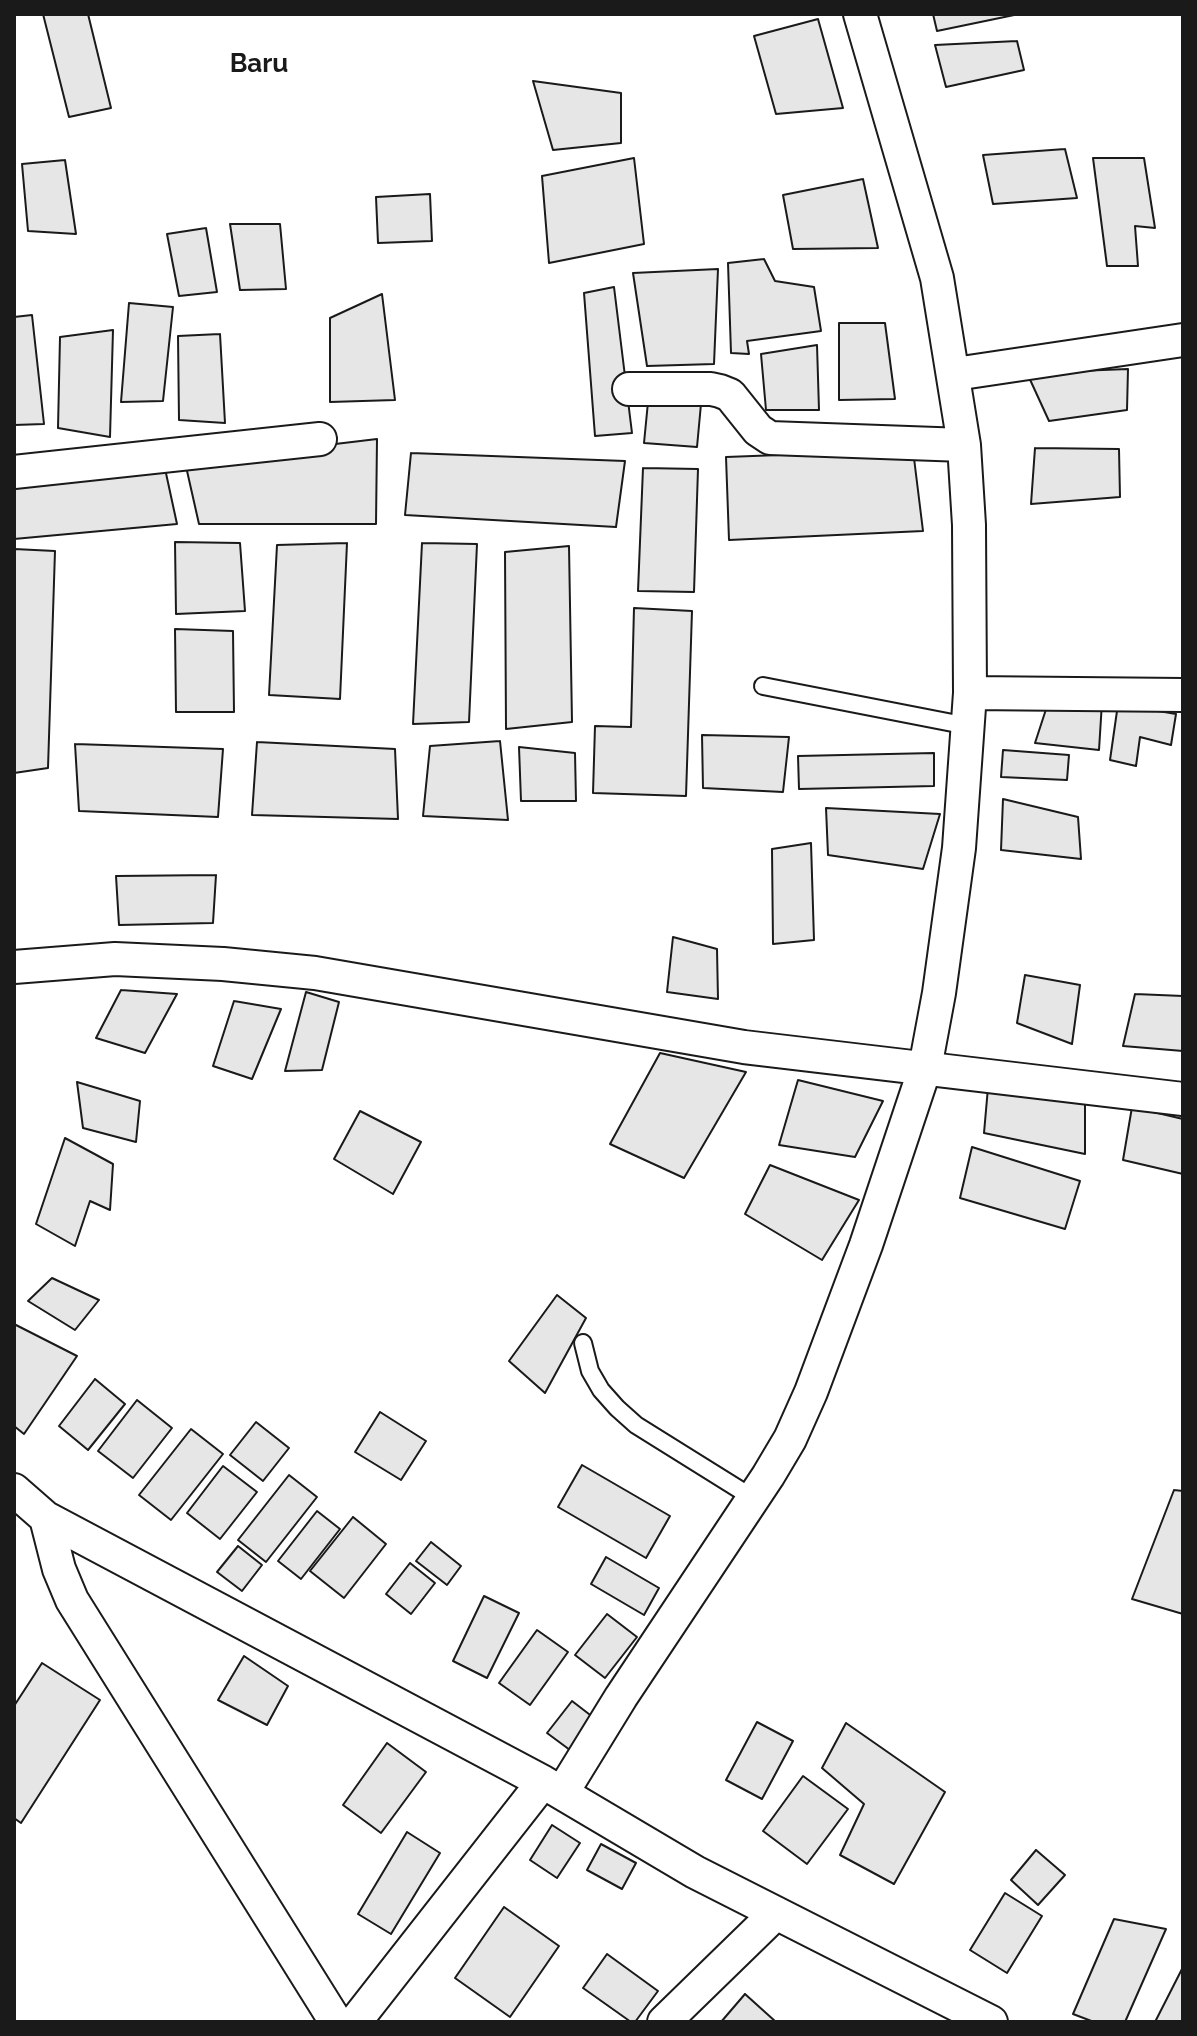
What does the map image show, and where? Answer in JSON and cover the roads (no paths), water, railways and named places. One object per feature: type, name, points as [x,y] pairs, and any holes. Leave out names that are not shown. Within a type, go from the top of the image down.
[{"type":"street","points":[[355,2022],[552,1788],[621,1697],[790,1439],[811,1392],[866,1245],[925,1068],[959,848],[970,693],[969,525],[964,445],[955,374],[927,236],[860,14]]},
{"type":"street","points":[[955,374],[1183,340]]},
{"type":"street","points":[[629,389],[720,391],[730,395],[758,430],[770,438],[964,445]]},
{"type":"street","points":[[14,472],[320,439]]},
{"type":"street","points":[[970,693],[1183,695]]},
{"type":"street","points":[[14,967],[115,959],[223,964],[315,973],[744,1047],[1183,1099]]},
{"type":"street","points":[[14,1490],[46,1518],[552,1788],[695,1872],[991,2022]]},
{"type":"street","points":[[46,1518],[59,1569],[72,1600],[336,2022]]},
{"type":"street","points":[[664,2022],[776,1913]]},
{"type":"lane","points":[[763,686],[968,726]]},
{"type":"lane","points":[[583,1343],[590,1371],[617,1408],[636,1425],[753,1498]]},
{"type":"district","name":"Baru","points":[[259,64]]}]
